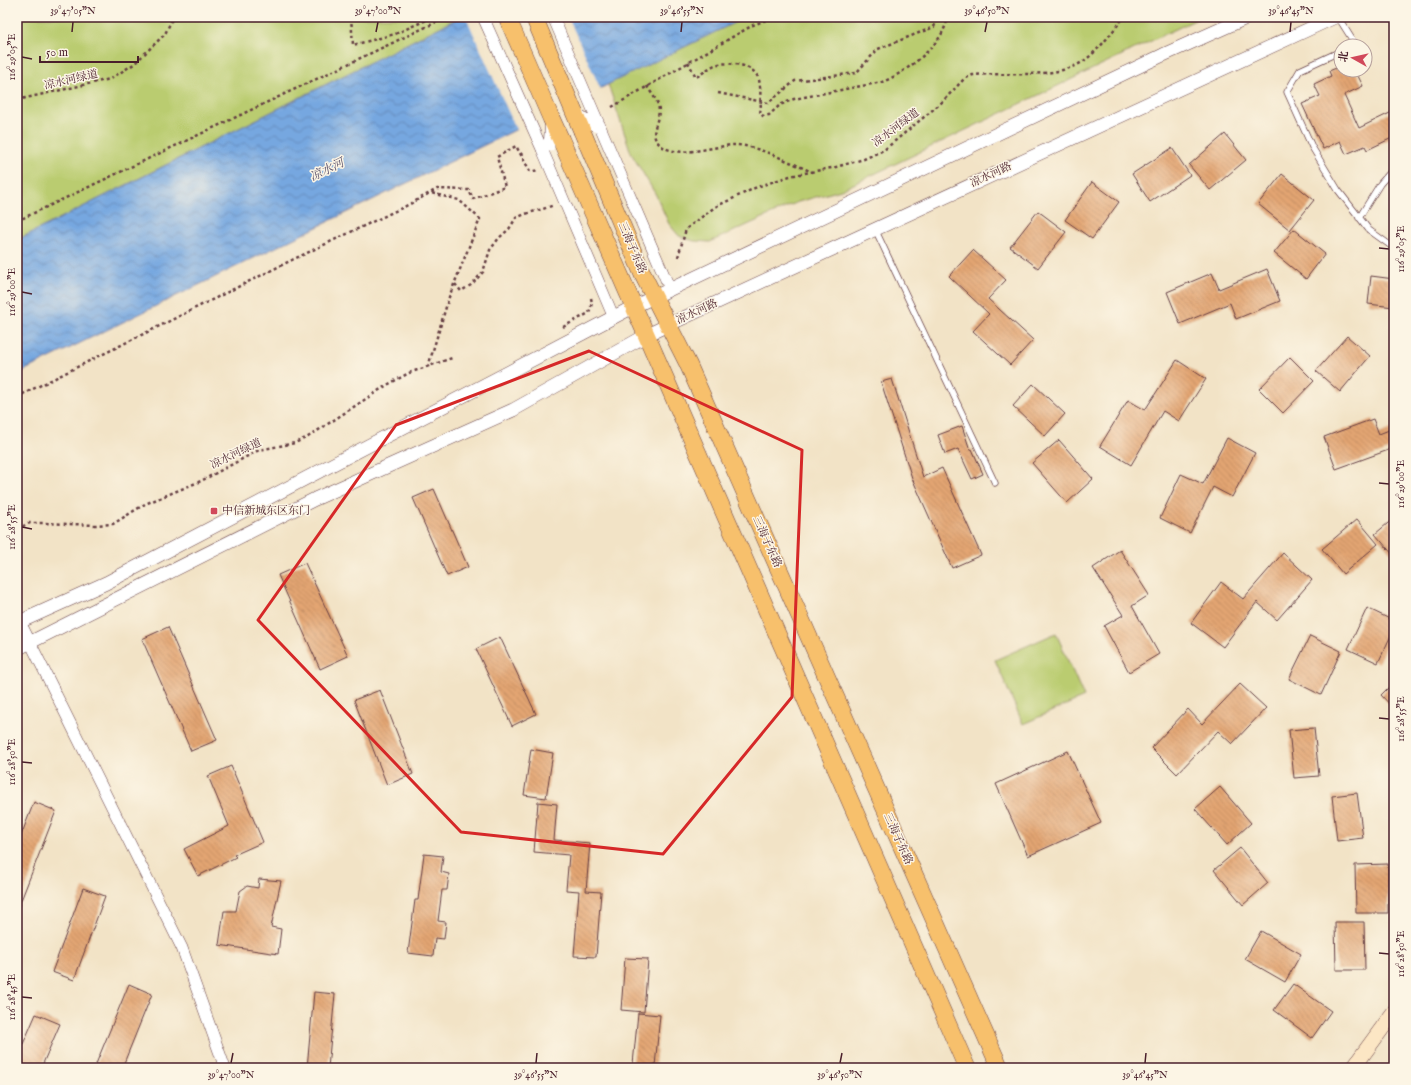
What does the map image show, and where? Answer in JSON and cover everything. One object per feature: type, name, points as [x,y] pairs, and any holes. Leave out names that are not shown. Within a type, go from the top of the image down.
[{"type":"main road","name":"三海子东路","points":[[507,17],[551,118],[550,145],[647,335],[967,1068]]},
{"type":"main road","name":"三海子东路","points":[[534,17],[573,110],[595,129],[644,275],[688,364],[1000,1068]]},
{"type":"main road","points":[[1353,1068],[1394,1012]]},
{"type":"street","points":[[483,17],[550,145],[544,164],[614,318]]},
{"type":"street","points":[[553,17],[595,129],[670,289]]},
{"type":"street","points":[[225,1068],[182,948],[19,623],[106,583],[633,307],[1162,54],[1248,17]]},
{"type":"street","name":"凉水河路","points":[[17,649],[315,499],[513,410],[647,335],[875,228],[1336,17]]},
{"type":"lane","points":[[1336,17],[1351,38]]},
{"type":"lane","points":[[1333,54],[1300,70],[1287,92],[1312,147],[1338,190],[1369,230],[1394,248]]},
{"type":"lane","points":[[1359,218],[1380,184],[1394,168]]},
{"type":"lane","points":[[875,228],[995,483]]},
{"type":"path","name":"凉水河绿道","points":[[17,100],[110,79],[134,64],[165,34],[173,17]]},
{"type":"path","points":[[351,17],[352,45],[394,34],[433,17]]},
{"type":"path","points":[[17,221],[448,17]]},
{"type":"path","points":[[612,107],[753,25],[774,17]]},
{"type":"path","points":[[718,93],[768,103],[795,81],[856,73],[878,49],[934,27],[938,17]]},
{"type":"path","points":[[688,62],[696,77],[715,66],[726,64],[741,65],[754,71],[759,79],[760,113],[763,116],[769,115],[780,106],[794,99],[868,85],[894,78],[906,70],[936,42],[944,29],[948,17]]},
{"type":"path","name":"凉水河绿道","points":[[678,257],[686,228],[715,207],[757,187],[790,176],[836,167],[864,159],[884,150],[941,103],[964,79],[973,75],[1043,73],[1061,70],[1083,62],[1095,52],[1124,17]]},
{"type":"path","points":[[647,86],[658,104],[659,116],[654,130],[656,140],[665,148],[677,151],[698,151],[734,145],[748,146],[812,172]]},
{"type":"path","points":[[17,397],[438,189],[469,190],[473,199],[506,187],[497,157],[516,146],[530,171],[534,171],[544,164]]},
{"type":"path","points":[[520,155],[524,152]]},
{"type":"path","points":[[428,367],[455,284],[480,219],[459,200],[431,193]]},
{"type":"path","points":[[455,284],[461,291],[471,285],[483,272],[490,250],[516,218],[554,204],[557,211]]},
{"type":"path","points":[[563,327],[589,313],[592,303],[590,291]]},
{"type":"path","name":"凉水河绿道","points":[[17,529],[30,523],[95,525],[113,524],[145,504],[201,481],[259,450],[295,443],[308,437],[387,385],[409,373],[452,358]]},
{"type":"highlighted area","points":[[589,351],[802,450],[792,697],[663,854],[461,832],[258,620],[396,425]]},
{"type":"green space","points":[[28,17],[460,17],[17,240],[17,22]]},
{"type":"green space","points":[[746,17],[1201,17],[841,190],[798,202],[710,242],[694,241],[679,236],[669,224],[656,195],[631,153],[608,84]]},
{"type":"green space","points":[[1056,633],[1084,697],[1023,724],[995,660]]},
{"type":"water","name":"凉水河","points":[[460,17],[746,17],[17,374],[17,240]]},
{"type":"pier","points":[[466,17],[568,17],[601,90],[517,131]]},
{"type":"building","points":[[1333,69],[1333,78],[1359,78],[1363,86],[1344,95],[1359,128],[1394,111],[1394,137],[1367,150],[1365,146],[1346,154],[1340,141],[1323,149],[1302,104],[1320,96],[1314,84],[1331,76],[1329,71]]},
{"type":"building","points":[[1225,134],[1246,160],[1210,190],[1189,165]]},
{"type":"building","points":[[1172,148],[1190,175],[1150,202],[1132,174]]},
{"type":"building","points":[[1282,174],[1314,200],[1290,230],[1258,204]]},
{"type":"building","points":[[1092,182],[1119,202],[1092,239],[1065,220]]},
{"type":"building","points":[[1038,211],[1066,232],[1038,268],[1010,247]]},
{"type":"building","points":[[1294,229],[1325,254],[1306,279],[1274,253]]},
{"type":"building","points":[[973,250],[1006,280],[988,299],[1033,340],[1010,365],[973,331],[989,314],[949,276]]},
{"type":"building","points":[[1267,269],[1280,301],[1236,319],[1230,303],[1180,324],[1167,292],[1212,273],[1219,289]]},
{"type":"building","points":[[1371,276],[1394,279],[1394,307],[1368,304]]},
{"type":"building","points":[[1347,336],[1370,356],[1340,392],[1316,371]]},
{"type":"building","points":[[1290,357],[1314,381],[1283,413],[1259,389]]},
{"type":"building","points":[[1177,360],[1206,379],[1179,421],[1163,411],[1131,465],[1100,446],[1128,400],[1145,410]]},
{"type":"building","points":[[892,379],[923,477],[942,468],[981,555],[952,568],[912,478],[881,382]]},
{"type":"building","points":[[1033,384],[1065,414],[1045,436],[1013,406]]},
{"type":"building","points":[[1373,419],[1379,434],[1394,428],[1394,448],[1336,469],[1324,437]]},
{"type":"building","points":[[962,426],[970,450],[972,449],[983,474],[972,479],[958,449],[945,454],[938,435]]},
{"type":"building","points":[[1227,438],[1255,453],[1232,497],[1213,487],[1190,533],[1160,518],[1181,474],[1203,484]]},
{"type":"building","points":[[1059,440],[1093,479],[1067,503],[1032,463]]},
{"type":"building","points":[[434,489],[468,567],[447,576],[413,498]]},
{"type":"building","points":[[1394,518],[1394,556],[1375,534]]},
{"type":"building","points":[[1357,519],[1378,544],[1343,574],[1322,549]]},
{"type":"building","points":[[1120,550],[1149,595],[1132,606],[1159,654],[1129,672],[1104,626],[1123,615],[1093,568]]},
{"type":"building","points":[[1283,553],[1312,580],[1277,620],[1257,602],[1223,647],[1191,623],[1221,582],[1243,599]]},
{"type":"building","points":[[305,563],[348,656],[320,669],[278,575]]},
{"type":"building","points":[[1367,608],[1394,621],[1394,629],[1378,663],[1348,649]]},
{"type":"building","points":[[168,627],[217,740],[191,751],[142,639]]},
{"type":"building","points":[[1310,636],[1341,651],[1321,695],[1289,679]]},
{"type":"building","points":[[500,637],[536,714],[512,726],[476,649]]},
{"type":"building","points":[[1394,682],[1394,709],[1381,695]]},
{"type":"building","points":[[1240,684],[1266,708],[1232,744],[1218,731],[1177,774],[1151,748],[1188,709],[1202,724]]},
{"type":"building","points":[[380,690],[413,774],[387,785],[354,700]]},
{"type":"building","points":[[1314,728],[1319,776],[1294,778],[1289,730]]},
{"type":"building","points":[[531,749],[553,753],[546,798],[524,795]]},
{"type":"building","points":[[1068,751],[1101,823],[1028,856],[996,784]]},
{"type":"building","points":[[231,766],[263,842],[234,855],[236,857],[198,876],[184,849],[229,826],[208,776]]},
{"type":"building","points":[[1220,787],[1251,823],[1227,845],[1195,809]]},
{"type":"building","points":[[1357,793],[1363,838],[1337,841],[1332,796]]},
{"type":"building","points":[[34,802],[56,811],[18,908],[17,846]]},
{"type":"building","points":[[538,802],[557,804],[554,840],[590,843],[586,891],[601,892],[596,957],[574,956],[579,891],[566,890],[569,855],[534,852]]},
{"type":"building","points":[[1240,848],[1268,883],[1243,905],[1214,870]]},
{"type":"building","points":[[424,854],[443,856],[441,872],[449,874],[447,890],[442,890],[438,921],[446,922],[444,939],[435,938],[433,956],[408,953],[415,900],[418,900]]},
{"type":"building","points":[[1388,864],[1388,913],[1356,913],[1355,865]]},
{"type":"building","points":[[259,879],[281,881],[271,927],[281,929],[278,954],[219,945],[224,911],[236,911],[240,891],[247,886],[258,888]]},
{"type":"building","points":[[83,888],[105,896],[74,980],[52,972]]},
{"type":"building","points":[[1335,922],[1364,922],[1365,970],[1336,970]]},
{"type":"building","points":[[1261,931],[1301,954],[1285,982],[1245,959]]},
{"type":"building","points":[[625,958],[648,959],[644,1012],[621,1010]]},
{"type":"building","points":[[129,984],[152,994],[122,1068],[104,1068],[96,1064]]},
{"type":"building","points":[[1293,984],[1331,1011],[1312,1038],[1274,1010]]},
{"type":"building","points":[[314,992],[335,994],[328,1068],[307,1068]]},
{"type":"building","points":[[638,1013],[660,1015],[655,1066],[633,1064]]},
{"type":"building","points":[[36,1014],[60,1024],[41,1068],[17,1068],[17,1058]]},
{"type":"place","name":"中信新城东区东门","points":[[214,511]]}]
